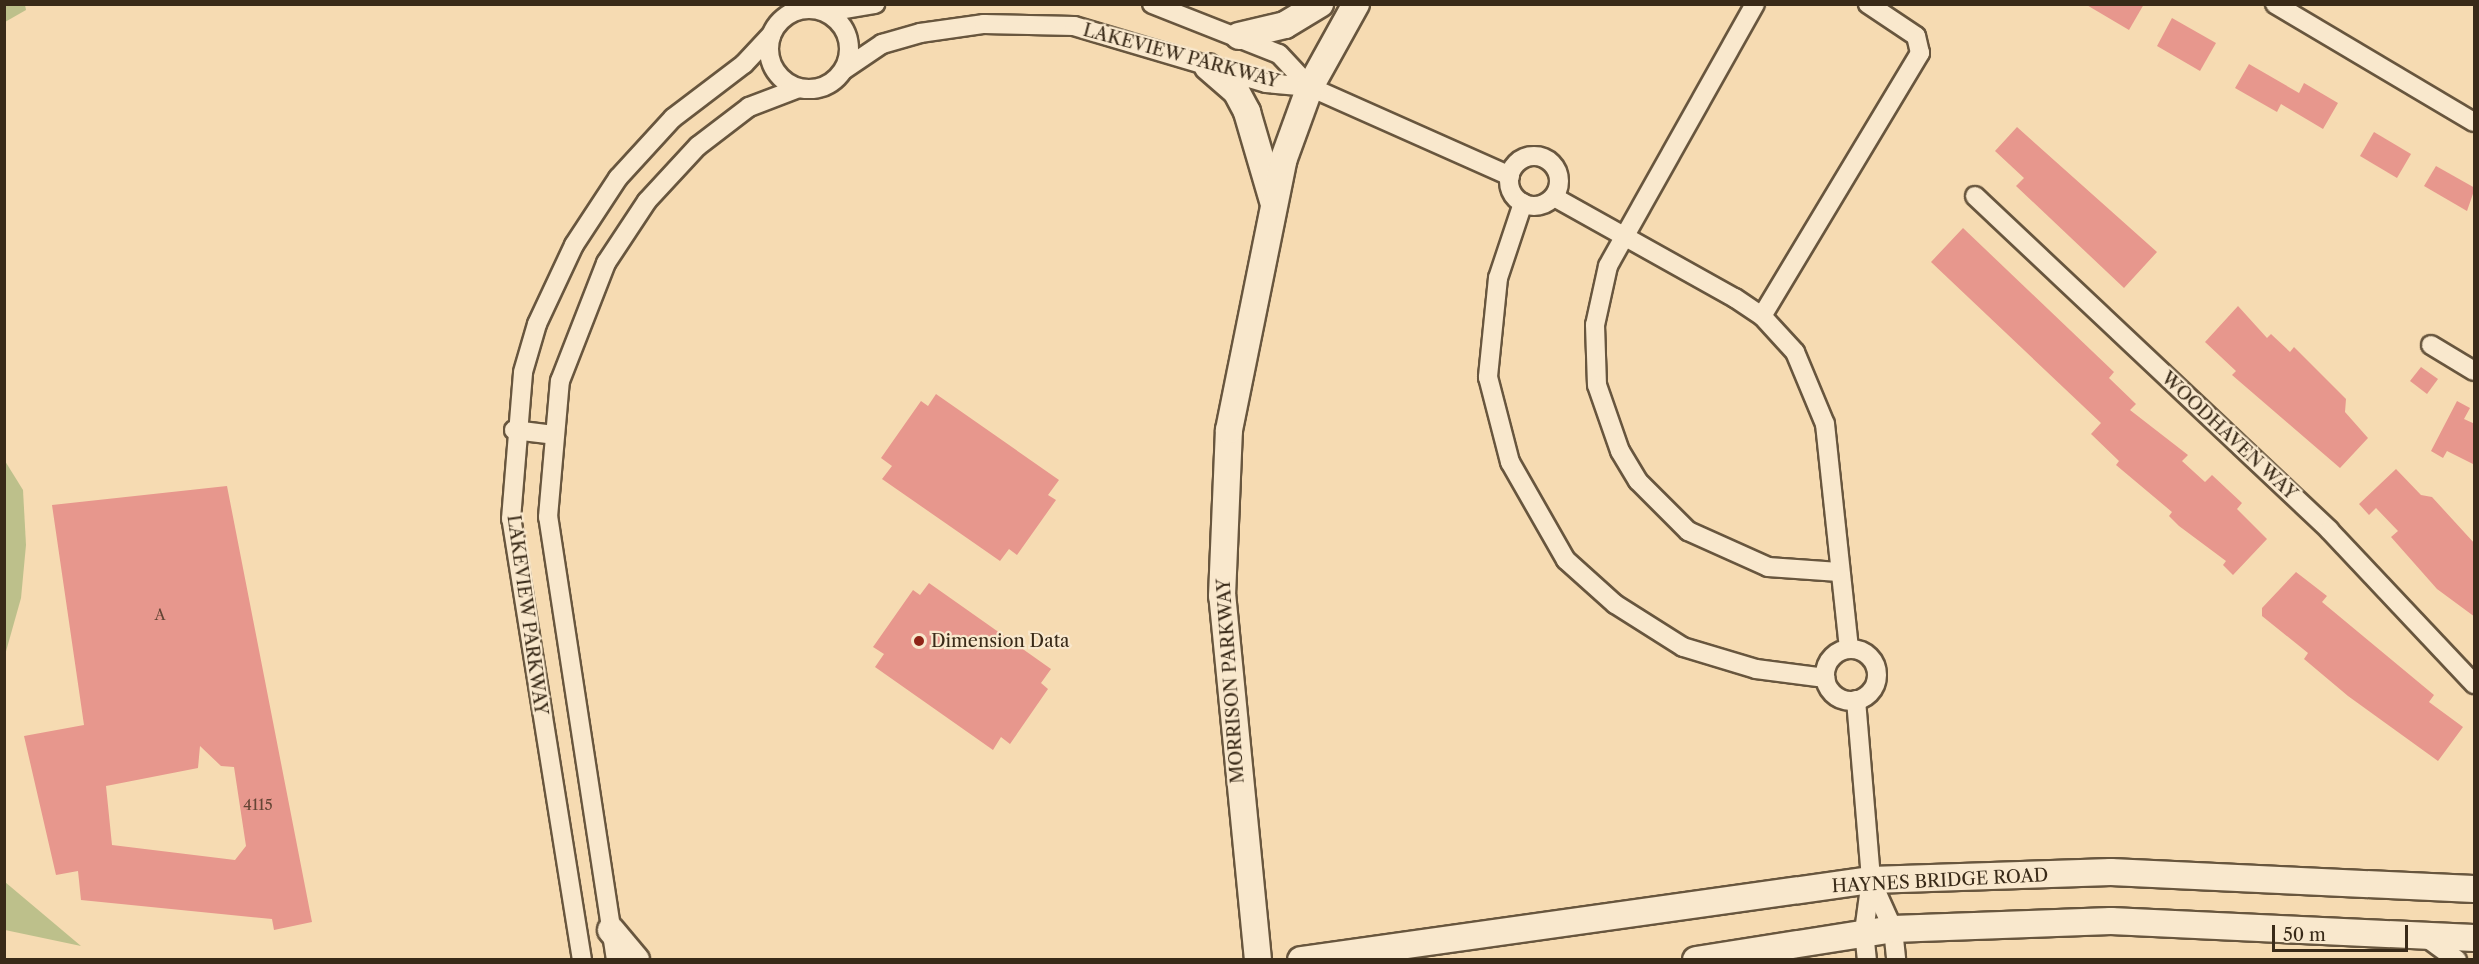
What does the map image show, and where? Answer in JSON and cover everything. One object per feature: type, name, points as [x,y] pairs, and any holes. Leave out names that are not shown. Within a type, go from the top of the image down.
[{"type":"main road","points":[[1239,36],[1285,25],[1320,4]]},
{"type":"main road","name":"MORRISON PARKWAY","points":[[1258,960],[1227,679],[1223,513],[1229,430],[1274,204],[1310,87],[1356,4]]},
{"type":"main road","points":[[1208,67],[1236,91],[1247,112],[1274,204]]},
{"type":"main road","name":"HAYNES BRIDGE ROAD","points":[[1301,960],[1871,880],[2111,872],[2475,889]]},
{"type":"main road","points":[[1696,960],[1893,929],[2111,921],[2475,938]]},
{"type":"main road","points":[[611,930],[636,960]]},
{"type":"main road","points":[[1796,943],[1825,960]]},
{"type":"street","points":[[828,12],[846,31],[850,43],[844,69],[825,86],[798,88],[786,83],[771,61],[771,34],[778,23],[801,9],[828,12],[875,4]]},
{"type":"street","name":"LAKEVIEW PARKWAY","points":[[1152,4],[1239,36],[1279,54],[1310,87]]},
{"type":"street","points":[[1755,4],[1622,236],[1598,296],[1593,354],[1606,418],[1638,481],[1662,509],[1712,546],[1768,567],[1839,572]]},
{"type":"street","points":[[1762,316],[1920,53],[1916,36],[1868,4]]},
{"type":"street","points":[[2275,4],[2475,122]]},
{"type":"street","name":"LAKEVIEW PARKWAY","points":[[844,69],[884,43],[984,24],[1074,26],[1266,83],[1310,87]]},
{"type":"street","name":"LAKEVIEW PARKWAY","points":[[582,960],[523,615],[511,519],[514,430],[537,324],[574,245],[618,178],[673,118],[744,64],[771,34]]},
{"type":"street","points":[[1310,87],[1510,176]]},
{"type":"street","name":"LAKEVIEW PARKWAY","points":[[616,960],[548,517],[552,435],[560,381],[578,325],[606,263],[647,201],[698,146],[749,107],[798,88]]},
{"type":"street","points":[[1526,158],[1548,161],[1558,174],[1554,197],[1539,206],[1523,203],[1512,191],[1510,176],[1526,158]]},
{"type":"street","name":"WOODHAVEN WAY","points":[[1975,196],[2329,531],[2475,684]]},
{"type":"street","points":[[1554,197],[1762,316],[1795,352],[1819,401],[1849,649]]},
{"type":"street","points":[[1523,203],[1498,278],[1488,377],[1510,462],[1566,560],[1615,604],[1683,647],[1756,669],[1825,678]]},
{"type":"street","points":[[2431,345],[2475,371]]},
{"type":"street","points":[[514,430],[552,435]]},
{"type":"street","points":[[1849,649],[1871,659],[1877,675],[1871,691],[1856,700],[1839,698],[1825,678],[1828,662],[1849,649]]},
{"type":"street","points":[[1856,700],[1871,880],[1864,932],[1867,960]]},
{"type":"street","points":[[1871,880],[1893,929],[1896,960]]},
{"type":"street","points":[[2423,935],[2457,960]]},
{"type":"green space","points":[[5,4],[25,5],[26,10],[5,22]]},
{"type":"green space","points":[[5,461],[23,490],[26,545],[21,598],[5,655]]},
{"type":"green space","points":[[5,882],[81,946],[5,930]]},
{"type":"building","points":[[2085,4],[2144,4],[2129,30]]},
{"type":"building","points":[[2172,18],[2216,43],[2200,71],[2157,46]]},
{"type":"building","points":[[2249,64],[2299,93],[2304,83],[2338,103],[2323,129],[2281,104],[2277,112],[2235,88]]},
{"type":"building","points":[[2017,127],[2157,252],[2124,288],[2016,186],[2024,178],[1995,151]]},
{"type":"building","points":[[2374,132],[2411,154],[2397,178],[2360,156]]},
{"type":"building","points":[[2436,166],[2475,188],[2467,211],[2424,186]]},
{"type":"building","points":[[1963,228],[2114,372],[2109,378],[2136,404],[2130,410],[2188,455],[2182,461],[2205,482],[2212,475],[2242,503],[2237,509],[2267,539],[2233,575],[2223,565],[2226,561],[2179,526],[2169,516],[2172,512],[2116,465],[2119,461],[2091,434],[2101,423],[1931,262]]},
{"type":"building","points":[[2238,306],[2267,338],[2271,334],[2290,352],[2294,347],[2346,399],[2345,412],[2368,438],[2340,468],[2232,375],[2236,371],[2205,342]]},
{"type":"building","points":[[2421,367],[2438,379],[2427,394],[2410,381]]},
{"type":"building","points":[[936,394],[1059,480],[1048,495],[1056,500],[1017,555],[1009,549],[1000,561],[882,479],[892,466],[881,458],[921,401],[928,406]]},
{"type":"building","points":[[2457,401],[2470,408],[2464,419],[2475,424],[2475,465],[2447,451],[2443,458],[2431,451]]},
{"type":"building","points":[[2396,469],[2421,495],[2432,497],[2475,544],[2475,617],[2437,589],[2391,537],[2398,531],[2376,508],[2369,515],[2359,504]]},
{"type":"building","points":[[227,486],[312,922],[274,930],[272,919],[81,900],[78,871],[56,875],[24,736],[84,725],[52,505]],"holes":[[[200,746],[221,766],[234,767],[246,846],[235,860],[112,845],[106,786],[198,768]]]},
{"type":"building","points":[[2296,572],[2327,596],[2322,602],[2434,695],[2429,702],[2463,727],[2438,761],[2348,696],[2304,659],[2308,653],[2262,616],[2262,608]]},
{"type":"building","points":[[929,583],[1051,669],[1041,683],[1048,689],[1010,744],[1001,737],[993,750],[875,667],[884,654],[873,647],[913,590],[920,595]]},
{"type":"place","name":"Dimension Data","points":[[919,641]]}]
